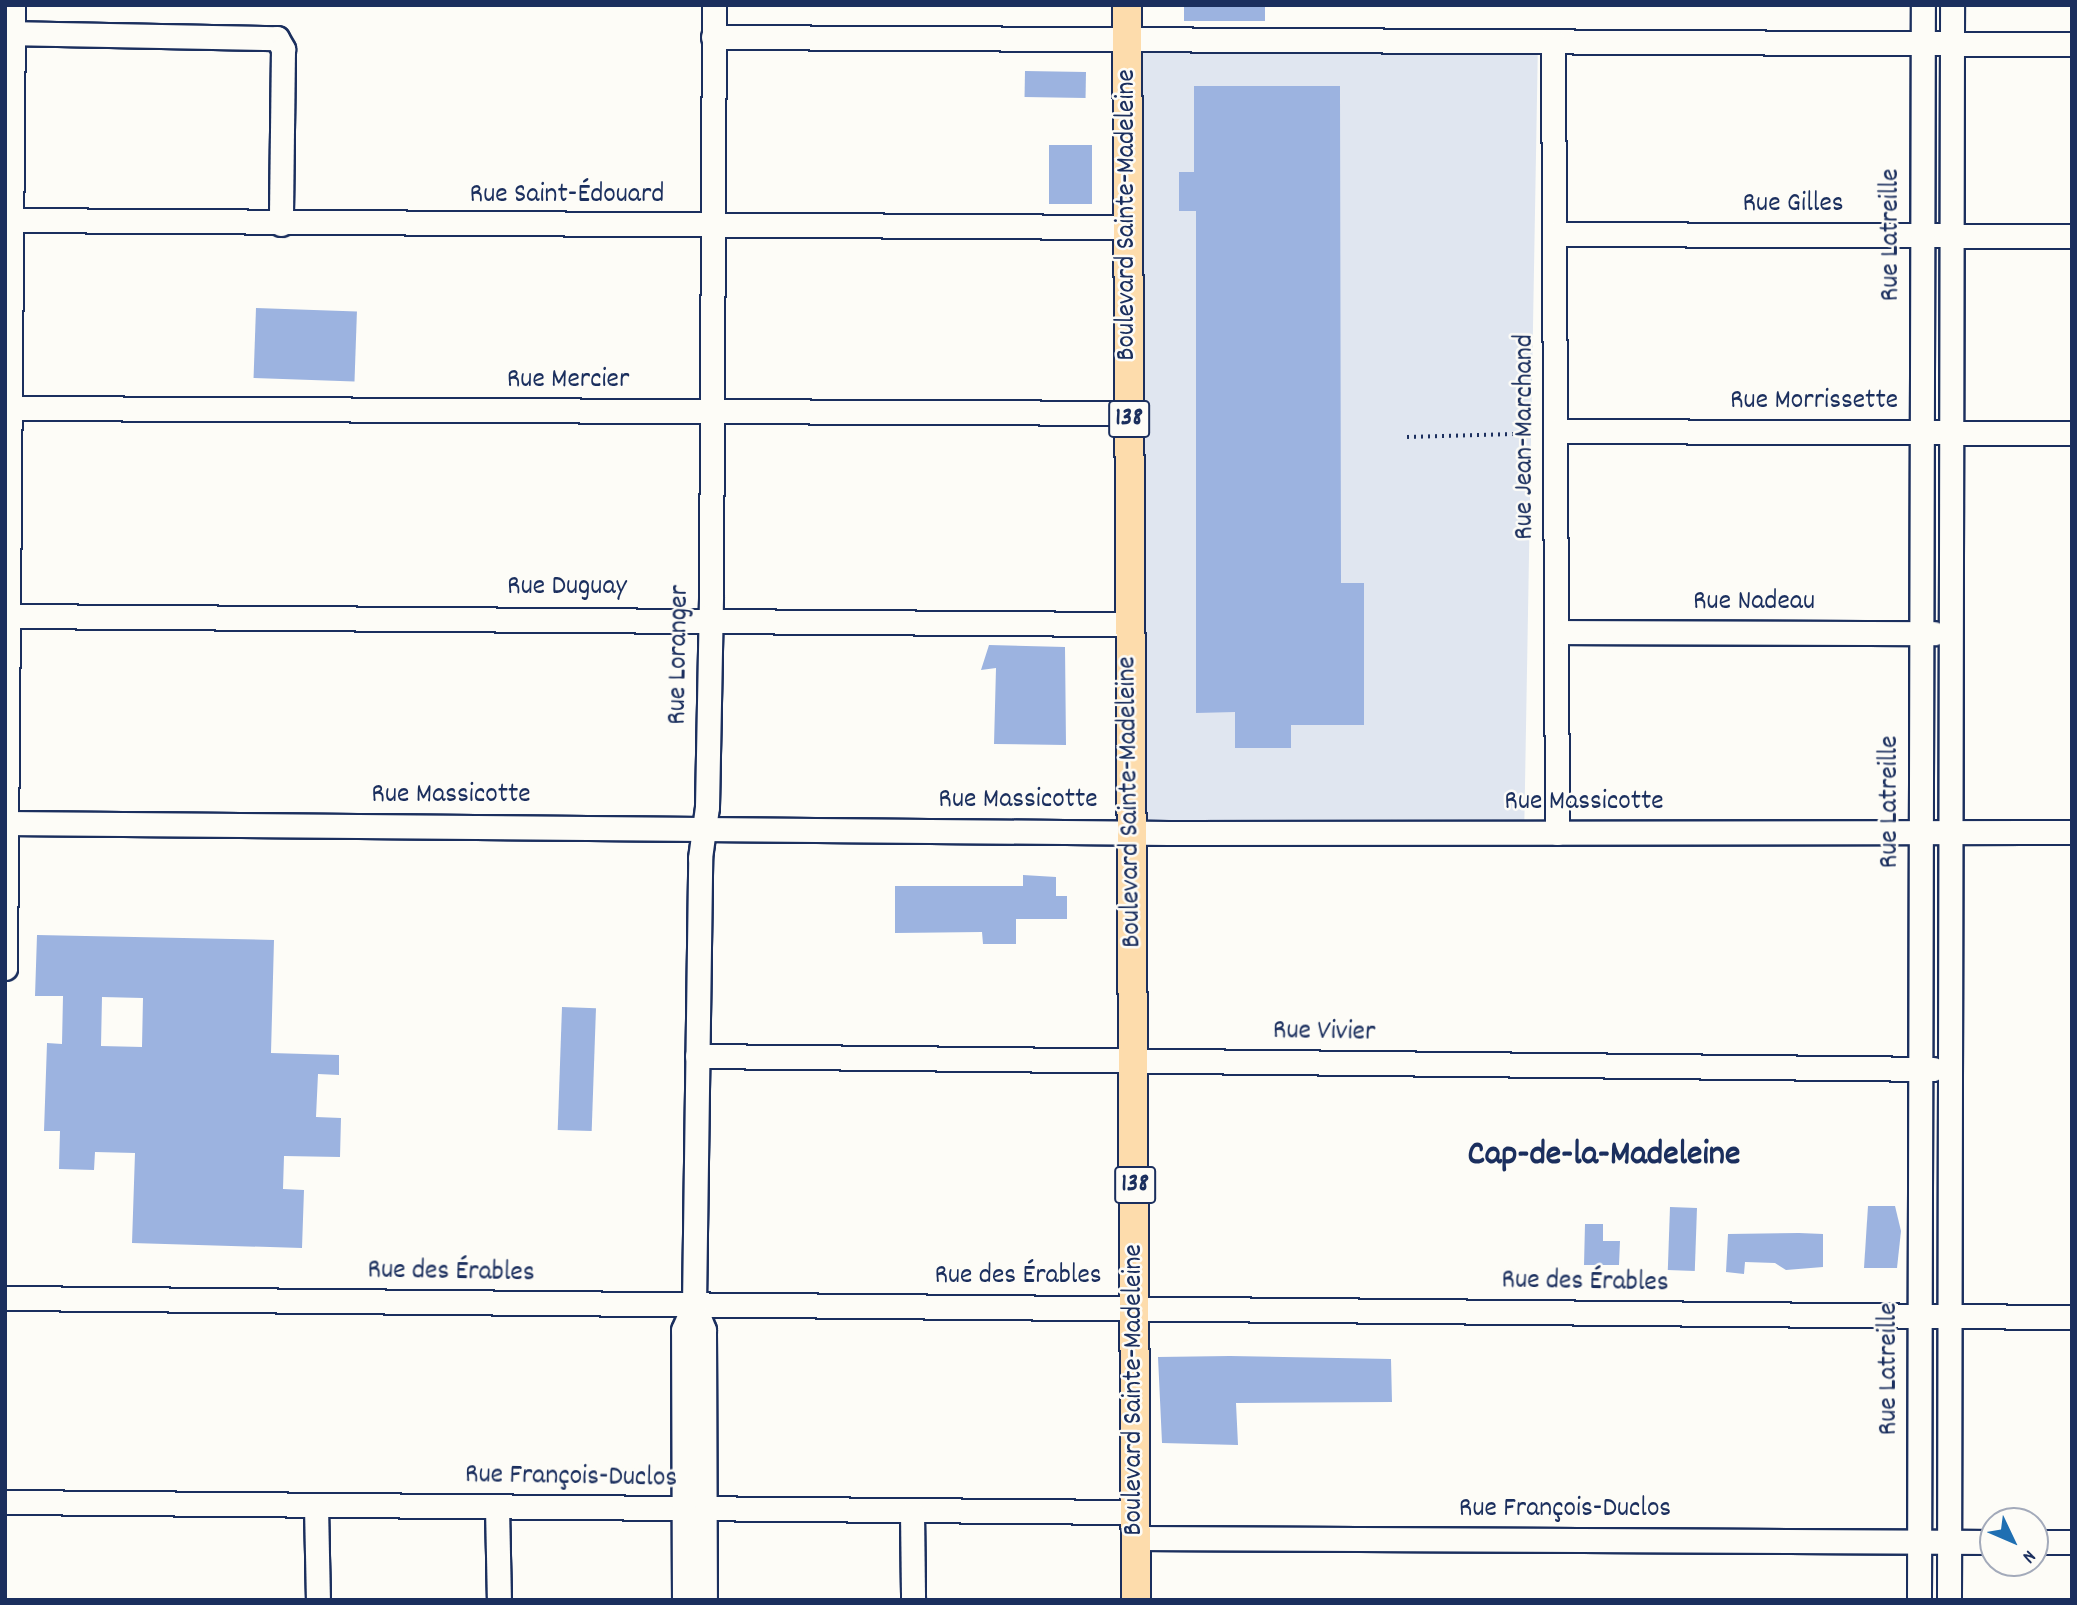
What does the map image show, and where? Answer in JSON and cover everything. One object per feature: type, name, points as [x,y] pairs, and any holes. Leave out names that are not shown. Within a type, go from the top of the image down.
[{"type":"main road","name":"Boulevard Sainte-Madeleine","points":[[1128,5],[1129,624],[1136,1600]]},
{"type":"street","points":[[5,968],[9,33],[13,5]]},
{"type":"street","name":"Rue Loranger","points":[[684,1600],[694,1509],[704,1330],[694,1305],[697,1056],[710,619],[714,5]]},
{"type":"street","name":"Rue Latreille","points":[[1919,1600],[1923,5]]},
{"type":"street","points":[[1949,1600],[1952,5]]},
{"type":"street","points":[[9,33],[277,38],[283,49],[281,224]]},
{"type":"street","points":[[713,37],[2072,44]]},
{"type":"street","name":"Rue Jean-Marchand","points":[[1553,41],[1557,833]]},
{"type":"street","name":"Rue Saint-Édouard","points":[[8,220],[281,224],[1128,226]]},
{"type":"street","name":"Rue Gilles","points":[[1555,234],[2072,236]]},
{"type":"street","name":"Rue Mercier","points":[[8,408],[1129,413]]},
{"type":"street","name":"Rue Morrissette","points":[[1556,431],[2072,433]]},
{"type":"street","name":"Rue Duguay","points":[[6,616],[1129,624]]},
{"type":"street","name":"Rue Nadeau","points":[[1557,632],[1951,633]]},
{"type":"street","name":"Rue Massicotte","points":[[6,823],[1131,832],[2072,832]]},
{"type":"street","name":"Rue Vivier","points":[[697,1056],[1950,1069]]},
{"type":"street","name":"Rue des Érables","points":[[5,1298],[2072,1317]]},
{"type":"street","name":"Rue François-Duclos","points":[[5,1502],[912,1511],[1136,1525],[1979,1542]]},
{"type":"street","points":[[316,1506],[318,1600]]},
{"type":"street","points":[[498,1507],[499,1600]]},
{"type":"street","name":"Rue Loranger","points":[[694,1509],[705,1600]]},
{"type":"street","points":[[912,1511],[913,1600]]},
{"type":"street","points":[[2049,1542],[2072,1542]]},
{"type":"path","points":[[1407,437],[1514,435]]},
{"type":"shaded area","points":[[1129,36],[1538,43],[1524,827],[1115,820]]},
{"type":"building","points":[[1184,5],[1265,5],[1265,21],[1184,21]]},
{"type":"building","points":[[1025,71],[1086,72],[1086,98],[1025,97]]},
{"type":"building","points":[[1194,86],[1340,86],[1341,583],[1364,583],[1364,725],[1291,725],[1291,748],[1235,748],[1235,712],[1196,713],[1196,211],[1179,211],[1179,172],[1194,172]]},
{"type":"building","points":[[1049,145],[1092,145],[1092,204],[1049,204]]},
{"type":"building","points":[[256,308],[357,312],[354,381],[254,378]]},
{"type":"building","points":[[989,645],[1065,647],[1066,745],[994,744],[996,668],[981,670]]},
{"type":"building","points":[[1023,875],[1056,877],[1056,896],[1067,896],[1067,919],[1016,919],[1016,944],[983,944],[982,932],[895,933],[895,886],[1023,886]]},
{"type":"building","points":[[37,935],[274,940],[271,1053],[339,1055],[339,1075],[318,1074],[316,1117],[341,1118],[340,1157],[284,1156],[283,1189],[304,1190],[302,1248],[132,1243],[135,1153],[95,1152],[94,1170],[59,1169],[60,1131],[44,1131],[47,1043],[62,1044],[63,996],[35,996]],"holes":[[[102,997],[143,998],[142,1047],[101,1046]]]},
{"type":"building","points":[[562,1007],[596,1008],[592,1131],[558,1130]]},
{"type":"building","points":[[1868,1206],[1895,1206],[1901,1231],[1897,1268],[1864,1268]]},
{"type":"building","points":[[1670,1207],[1697,1208],[1695,1271],[1668,1270]]},
{"type":"building","points":[[1585,1224],[1603,1224],[1603,1241],[1620,1241],[1619,1265],[1584,1265]]},
{"type":"building","points":[[1728,1234],[1823,1234],[1823,1267],[1786,1270],[1775,1263],[1745,1262],[1744,1274],[1726,1272]]},
{"type":"building","points":[[1158,1357],[1391,1359],[1392,1402],[1236,1403],[1238,1445],[1162,1443]]},
{"type":"district","name":"Cap-de-la-Madeleine","points":[[1604,1156]]}]
